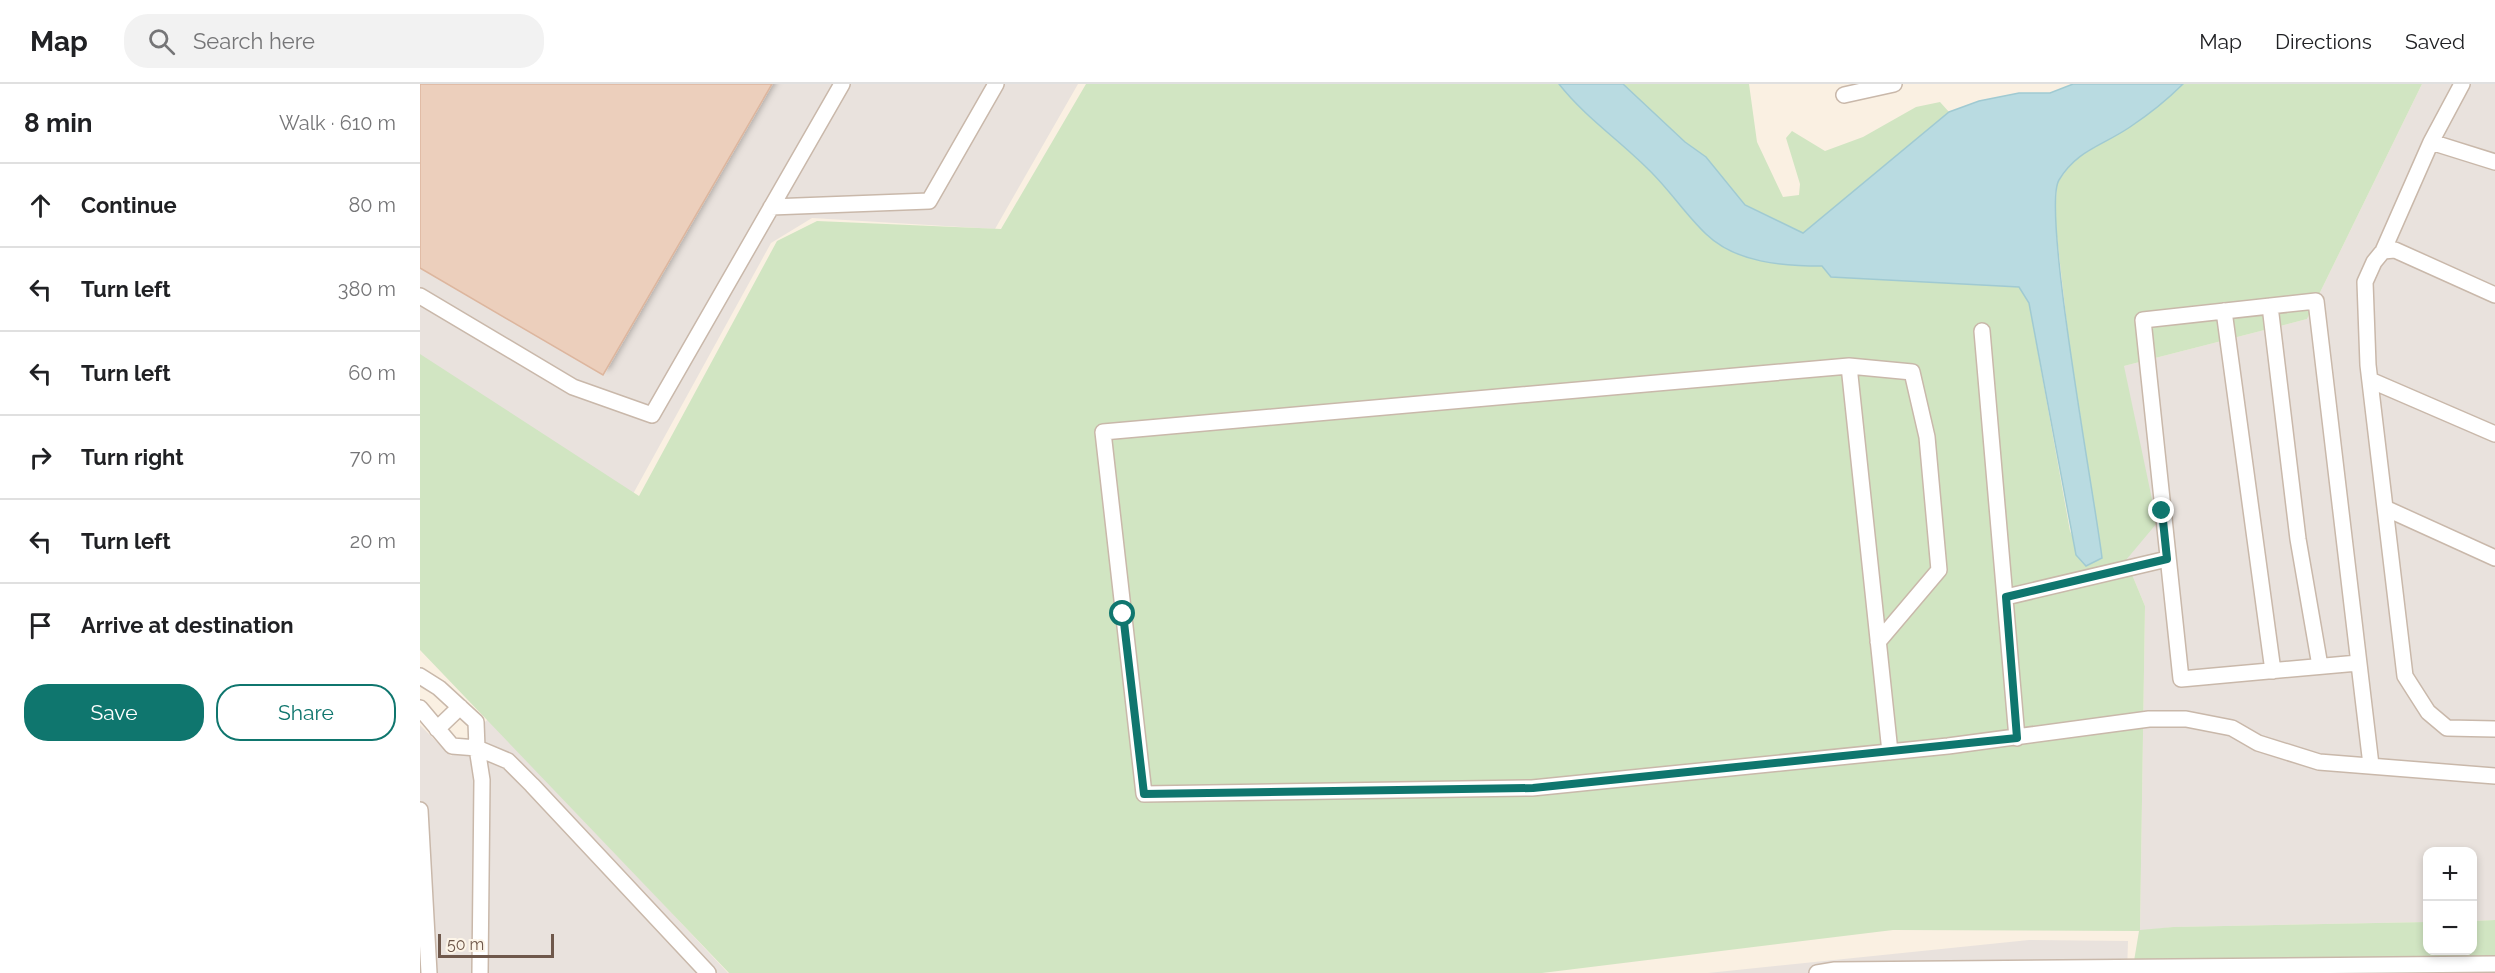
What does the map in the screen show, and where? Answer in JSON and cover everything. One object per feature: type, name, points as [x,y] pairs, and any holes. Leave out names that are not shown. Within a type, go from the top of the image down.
[{"type":"street","points":[[420,296],[573,387],[652,415],[842,84]]},
{"type":"street","points":[[771,207],[929,201],[996,84]]},
{"type":"street","points":[[1844,95],[1894,84]]},
{"type":"street","points":[[2462,84],[2431,142],[2383,251],[2374,262],[2365,282],[2370,380],[2405,676],[2428,712],[2446,728],[2495,729]]},
{"type":"street","points":[[2431,142],[2495,162]]},
{"type":"street","points":[[2383,251],[2395,250],[2495,295]]},
{"type":"street","points":[[2358,663],[2181,679],[2143,320],[2316,301],[2371,765]]},
{"type":"street","points":[[2270,306],[2298,539],[2320,666]]},
{"type":"street","points":[[2224,311],[2273,671]]},
{"type":"street","points":[[1982,331],[2017,738]]},
{"type":"street","points":[[1848,366],[1890,752]]},
{"type":"street","points":[[1878,642],[1939,570],[1927,437],[1912,372],[1848,366],[1102,432],[1144,794],[1533,788],[2017,738],[2149,719],[2186,719],[2232,728],[2258,742],[2319,762],[2495,776]]},
{"type":"street","points":[[2370,380],[2495,434]]},
{"type":"street","points":[[2385,508],[2495,558]]},
{"type":"street","points":[[2006,597],[2167,559]]},
{"type":"street","points":[[420,676],[439,688],[476,722],[477,748],[483,780],[480,973]]},
{"type":"street","points":[[437,729],[460,707]]},
{"type":"street","points":[[420,708],[452,746],[477,748],[508,761],[708,973]]},
{"type":"street","points":[[420,810],[429,973]]},
{"type":"street","points":[[1817,973],[2495,964]]},
{"type":"shaded area","points":[[420,84],[1078,84],[995,229],[812,218],[771,243],[633,494],[420,356]]},
{"type":"shaded area","points":[[2422,84],[2495,84],[2495,920],[2477,921],[2477,847],[2423,847],[2423,922],[2173,927],[2140,931],[2145,606],[2126,560],[2124,366],[2307,319]]},
{"type":"shaded area","points":[[489,718],[728,973],[420,973],[420,725],[451,756]]},
{"type":"shaded area","points":[[2029,940],[2128,941],[2127,973],[1708,973]]},
{"type":"green space","points":[[1086,84],[1559,84],[1580,107],[1656,177],[1706,234],[1731,251],[1776,264],[1822,266],[1831,277],[2019,287],[2029,303],[2070,531],[2086,566],[2102,558],[2069,343],[2055,219],[2057,183],[2075,159],[2130,127],[2183,84],[2422,84],[2307,319],[2124,366],[2157,523],[2126,560],[2145,606],[2140,930],[2173,927],[2423,922],[2423,955],[2477,955],[2477,921],[2495,920],[2495,973],[2132,973],[2139,931],[1893,930],[1542,973],[729,973],[420,650],[420,354],[639,496],[777,241],[817,221],[1001,229]]},
{"type":"green space","points":[[1623,84],[1749,84],[1757,142],[1783,197],[1799,195],[1800,184],[1786,138],[1792,131],[1825,151],[1863,137],[1916,107],[1940,102],[1949,112],[1803,233],[1745,205],[1706,157],[1685,142]]},
{"type":"water","points":[[1559,84],[1623,84],[1685,142],[1706,157],[1745,205],[1803,233],[1949,112],[1979,101],[2019,93],[2050,93],[2073,84],[2183,84],[2137,122],[2091,149],[2074,162],[2059,180],[2055,202],[2063,298],[2102,558],[2086,566],[2076,555],[2029,303],[2019,287],[1831,277],[1822,266],[1776,264],[1731,251],[1706,234],[1656,177],[1580,107]]},
{"type":"building","points":[[420,84],[772,84],[603,375],[420,268]]},
{"type":"route","points":[[1123,614],[1144,794],[1272,794],[1533,788],[2017,738],[2006,597],[2167,559],[2162,511]]}]
